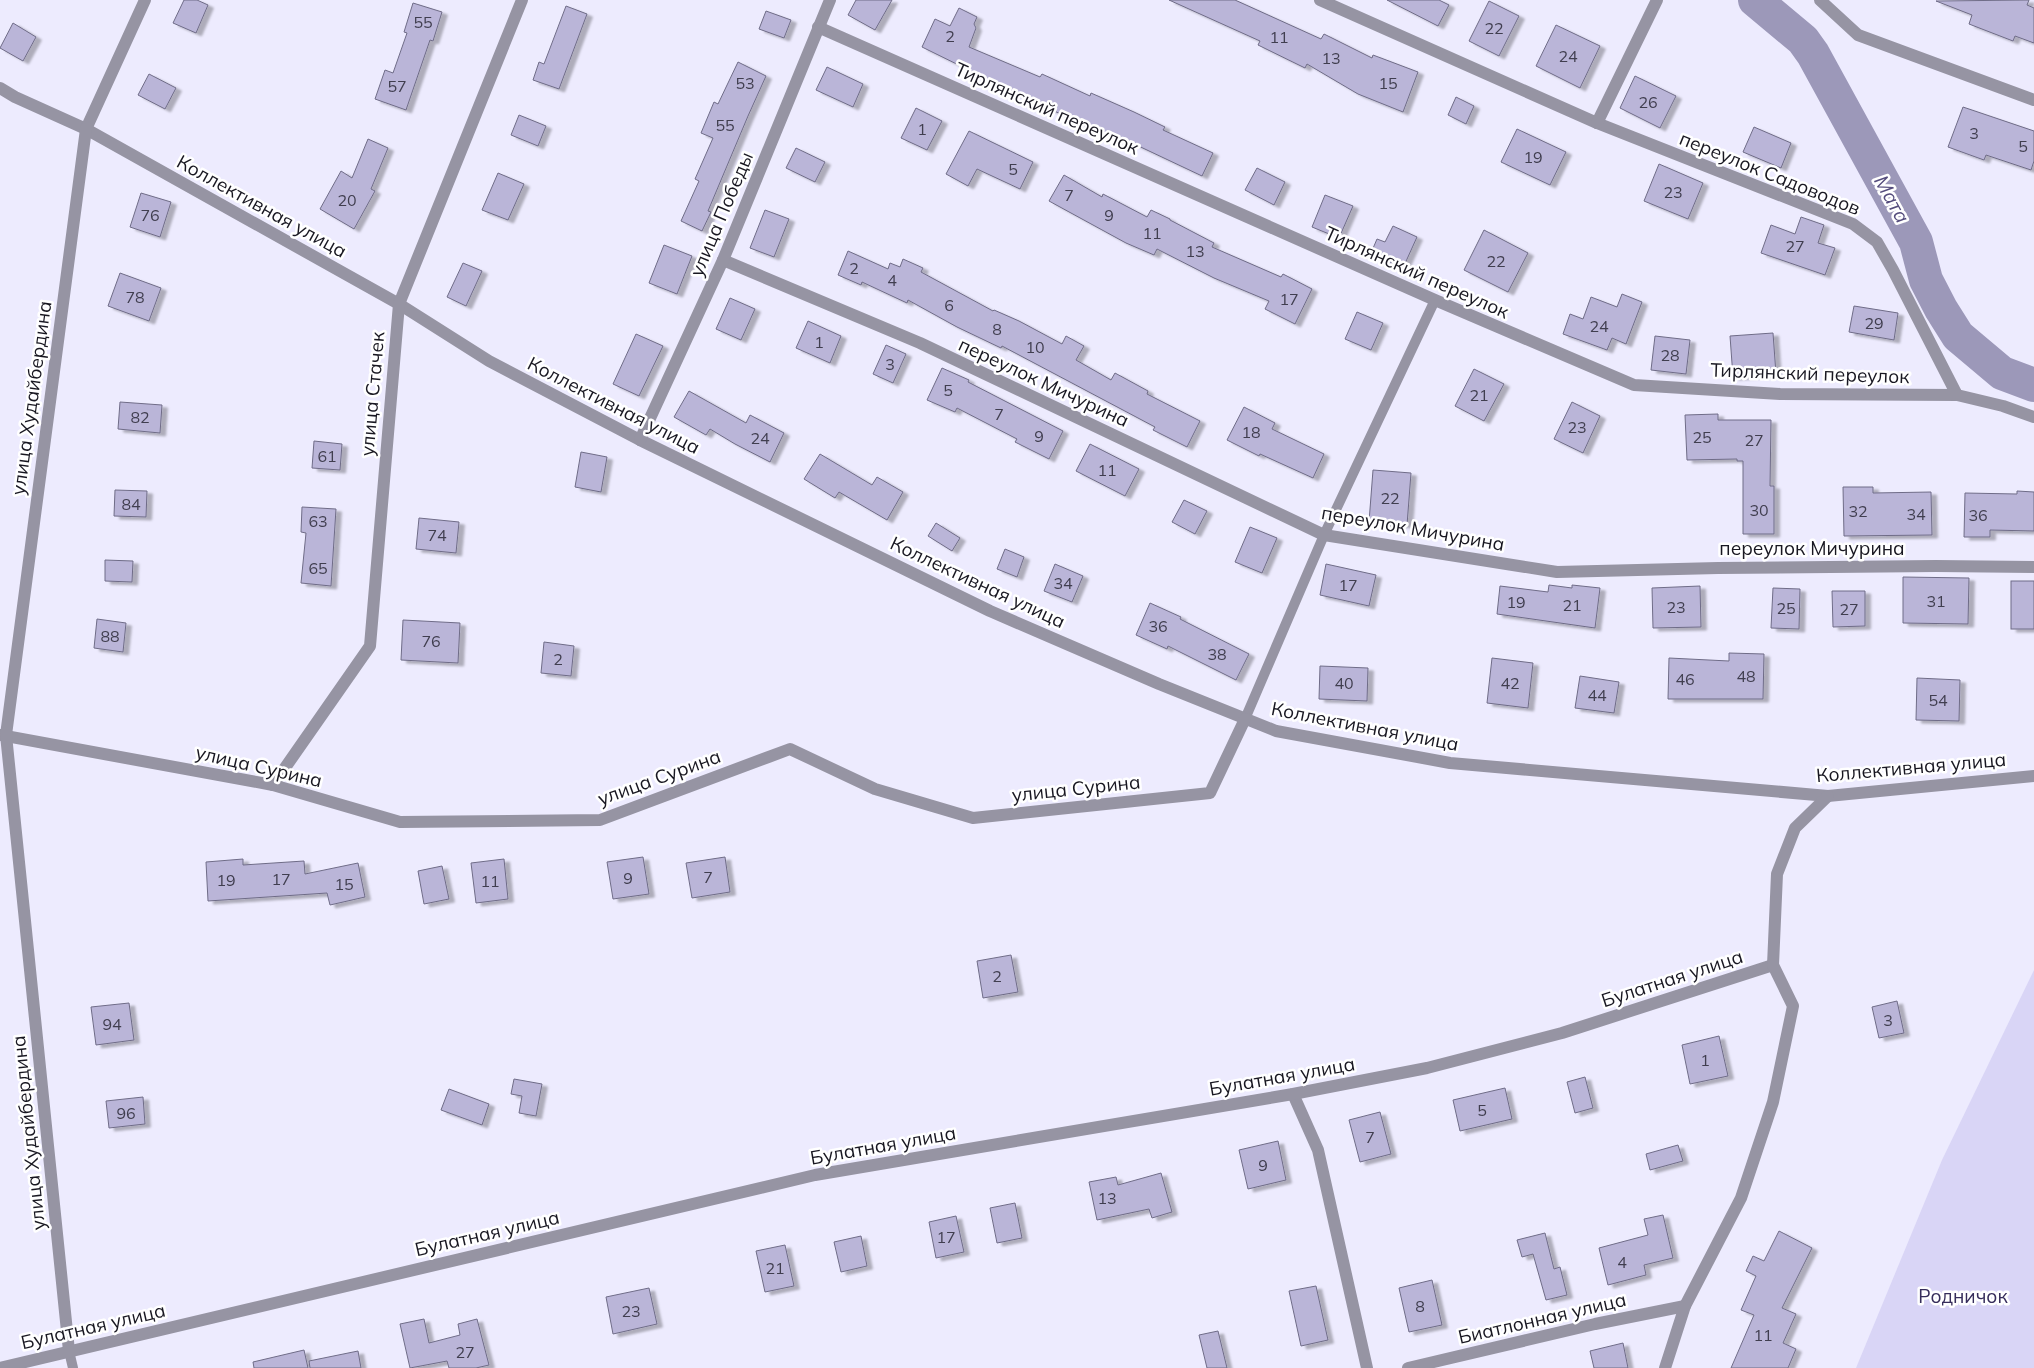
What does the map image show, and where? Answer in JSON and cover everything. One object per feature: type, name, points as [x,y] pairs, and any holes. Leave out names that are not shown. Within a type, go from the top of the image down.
[{"type":"street","name":"улица Худайбердина","points":[[69,1351],[3,735],[86,129],[145,0]]},
{"type":"street","name":"улица Стачек","points":[[273,784],[370,646],[398,304],[522,0]]},
{"type":"street","name":"улица Победы","points":[[640,440],[723,260],[830,0]]},
{"type":"street","name":"переулок Садоводов","points":[[1320,0],[1597,124],[1853,224],[1877,242],[1957,396]]},
{"type":"street","points":[[1597,124],[1657,0]]},
{"type":"street","points":[[1820,0],[1858,35],[2034,100]]},
{"type":"street","name":"Тирлянский переулок","points":[[818,27],[1435,300],[1634,385],[1780,394],[1957,396],[2003,406],[2034,417]]},
{"type":"street","name":"Коллективная улица","points":[[0,88],[15,97],[86,129],[398,304],[489,362],[640,440],[990,611],[1159,684],[1276,731],[1450,763],[1828,796],[2034,776]]},
{"type":"street","name":"переулок Мичурина","points":[[723,260],[920,343],[1324,535],[1558,572],[1718,568],[2034,567]]},
{"type":"street","name":"улица Сурина","points":[[3,735],[273,784],[400,822],[600,820],[790,749],[875,789],[973,818],[1210,793],[1245,719]]},
{"type":"street","points":[[1665,1368],[1685,1306],[1741,1198],[1773,1102],[1794,1006],[1773,965],[1777,874],[1794,828],[1828,796]]},
{"type":"street","name":"Булатная улица","points":[[0,1368],[815,1175],[1293,1094],[1427,1068],[1562,1033],[1773,965]]},
{"type":"street","points":[[1293,1094],[1318,1150],[1367,1368]]},
{"type":"street","name":"Биатлонная улица","points":[[1408,1368],[1595,1324],[1685,1306]]},
{"type":"lane","points":[[1245,719],[1324,535],[1435,300]]},
{"type":"lane","points":[[69,1351],[73,1368]]},
{"type":"green space","name":"Родничок","points":[[2034,970],[2034,1368],[1856,1368],[1942,1160]]},
{"type":"building","points":[[184,0],[197,0],[208,5],[196,33],[173,23]]},
{"type":"building","points":[[856,0],[892,0],[875,30],[848,15]]},
{"type":"building","points":[[1169,0],[1235,0],[1321,39],[1324,34],[1372,58],[1373,55],[1418,72],[1403,112],[1358,94],[1307,64],[1305,68],[1258,45],[1260,41]]},
{"type":"building","points":[[1387,0],[1439,0],[1449,5],[1438,26]]},
{"type":"building","points":[[2029,0],[2027,5],[2034,8],[2034,43],[2015,36],[2013,41],[1969,24],[1972,15],[1936,1]]},
{"type":"building","points":[[1489,1],[1519,16],[1499,56],[1469,41]]},
{"type":"building","points":[[413,3],[442,12],[433,41],[430,40],[406,110],[375,99],[385,70],[393,73],[407,33],[404,32]]},
{"type":"building","points":[[566,6],[587,14],[559,89],[533,80],[539,62],[544,64]]},
{"type":"building","points":[[959,8],[977,17],[974,24],[976,28],[969,47],[1040,77],[1042,74],[1090,96],[1091,93],[1165,127],[1163,130],[1213,153],[1202,176],[1111,133],[1110,136],[978,77],[979,75],[922,47],[935,19],[950,26]]},
{"type":"building","points":[[766,11],[791,20],[784,38],[759,29]]},
{"type":"building","points":[[13,23],[36,37],[23,61],[0,48]]},
{"type":"building","points":[[1556,25],[1600,46],[1580,88],[1536,66]]},
{"type":"building","points":[[738,62],[766,76],[708,211],[711,212],[702,231],[681,221],[699,181],[695,179],[713,138],[701,133],[714,102],[718,104]]},
{"type":"building","points":[[827,67],[863,84],[853,107],[816,90]]},
{"type":"building","points":[[149,74],[176,88],[165,109],[138,95]]},
{"type":"building","points":[[1635,76],[1676,96],[1660,128],[1620,108]]},
{"type":"building","points":[[1456,97],[1474,106],[1466,124],[1448,115]]},
{"type":"building","points":[[1963,107],[2034,131],[2034,161],[2031,170],[1986,155],[1984,160],[1948,147]]},
{"type":"building","points":[[916,108],[942,121],[927,150],[901,138]]},
{"type":"building","points":[[519,115],[546,126],[538,146],[511,135]]},
{"type":"building","points":[[1754,127],[1791,143],[1781,168],[1743,152]]},
{"type":"building","points":[[1517,129],[1566,152],[1550,185],[1501,162]]},
{"type":"building","points":[[969,131],[1033,162],[1020,189],[977,169],[968,186],[946,174]]},
{"type":"building","points":[[368,139],[388,148],[371,189],[375,191],[354,229],[320,209],[341,171],[352,178]]},
{"type":"building","points":[[796,148],[825,162],[815,182],[786,168]]},
{"type":"building","points":[[1659,164],[1703,183],[1688,219],[1644,201]]},
{"type":"building","points":[[1257,168],[1285,182],[1274,205],[1245,190]]},
{"type":"building","points":[[498,173],[524,184],[508,220],[482,210]]},
{"type":"building","points":[[1064,175],[1102,197],[1103,194],[1147,217],[1151,210],[1214,243],[1212,247],[1281,277],[1283,274],[1312,289],[1295,324],[1265,309],[1269,301],[1214,278],[1157,249],[1154,255],[1126,243],[1049,201]]},
{"type":"building","points":[[141,193],[171,202],[160,237],[130,227]]},
{"type":"building","points":[[1325,195],[1353,206],[1339,238],[1312,227]]},
{"type":"building","points":[[765,210],[789,219],[774,257],[750,248]]},
{"type":"building","points":[[1801,217],[1824,225],[1818,243],[1835,248],[1825,275],[1761,253],[1771,225],[1795,234]]},
{"type":"building","points":[[1393,226],[1417,237],[1403,268],[1371,253],[1377,239],[1385,242]]},
{"type":"building","points":[[1484,230],[1528,253],[1508,292],[1464,270]]},
{"type":"building","points":[[664,245],[692,256],[677,294],[649,283]]},
{"type":"building","points":[[848,251],[888,269],[890,263],[900,267],[903,259],[923,268],[921,272],[993,311],[1019,321],[1062,344],[1066,336],[1084,346],[1076,360],[1111,380],[1115,373],[1148,391],[1147,394],[1200,421],[1187,447],[1153,430],[1155,427],[1002,346],[1001,348],[957,327],[908,300],[907,303],[862,282],[861,285],[838,275]]},
{"type":"building","points":[[463,263],[482,271],[466,306],[447,297]]},
{"type":"building","points":[[120,273],[161,288],[149,321],[108,306]]},
{"type":"building","points":[[1622,294],[1642,302],[1626,344],[1612,338],[1607,350],[1563,334],[1570,314],[1583,319],[1591,297],[1617,307]]},
{"type":"building","points":[[730,298],[755,309],[741,340],[716,329]]},
{"type":"building","points":[[1854,306],[1898,313],[1894,340],[1849,332]]},
{"type":"building","points":[[1357,312],[1383,323],[1371,350],[1345,339]]},
{"type":"building","points":[[808,321],[841,336],[830,363],[796,348]]},
{"type":"building","points":[[1773,333],[1776,374],[1733,377],[1730,336]]},
{"type":"building","points":[[636,334],[663,346],[639,396],[613,384]]},
{"type":"building","points":[[1655,336],[1690,340],[1686,374],[1651,370]]},
{"type":"building","points":[[886,345],[906,354],[893,383],[873,374]]},
{"type":"building","points":[[942,368],[969,380],[968,382],[1063,431],[1049,459],[1015,442],[1017,439],[957,408],[955,412],[927,400]]},
{"type":"building","points":[[1474,369],[1504,384],[1484,421],[1455,406]]},
{"type":"building","points":[[689,391],[746,423],[750,415],[784,433],[770,462],[710,429],[706,435],[674,417]]},
{"type":"building","points":[[120,402],[162,405],[160,433],[118,429]]},
{"type":"building","points":[[1572,402],[1600,416],[1583,453],[1554,439]]},
{"type":"building","points":[[1244,407],[1275,423],[1272,429],[1324,454],[1313,478],[1260,454],[1259,456],[1227,440]]},
{"type":"building","points":[[1718,414],[1718,420],[1771,420],[1770,486],[1774,486],[1774,534],[1743,534],[1743,461],[1737,461],[1737,459],[1687,460],[1685,415]]},
{"type":"building","points":[[314,441],[342,444],[340,470],[312,468]]},
{"type":"building","points":[[1090,444],[1139,469],[1125,496],[1076,471]]},
{"type":"building","points":[[581,452],[607,457],[601,492],[575,487]]},
{"type":"building","points":[[820,454],[872,485],[877,477],[903,492],[887,520],[839,492],[835,498],[804,479]]},
{"type":"building","points":[[1373,470],[1411,473],[1407,525],[1369,522]]},
{"type":"building","points":[[1843,487],[1873,487],[1873,493],[1931,492],[1932,535],[1844,536]]},
{"type":"building","points":[[115,490],[147,491],[146,517],[114,516]]},
{"type":"building","points":[[2017,491],[2034,492],[2034,531],[1990,530],[1990,537],[1964,537],[1965,493],[2017,494]]},
{"type":"building","points":[[1184,500],[1207,511],[1195,534],[1172,522]]},
{"type":"building","points":[[302,507],[336,509],[331,586],[301,583],[306,533],[301,532]]},
{"type":"building","points":[[419,518],[459,522],[456,553],[416,549]]},
{"type":"building","points":[[936,523],[960,538],[952,551],[928,536]]},
{"type":"building","points":[[1250,527],[1277,538],[1262,573],[1235,562]]},
{"type":"building","points":[[1005,549],[1024,557],[1017,577],[997,569]]},
{"type":"building","points":[[105,560],[133,561],[132,582],[105,581]]},
{"type":"building","points":[[1055,564],[1083,576],[1072,602],[1044,591]]},
{"type":"building","points":[[1326,564],[1376,575],[1369,606],[1320,595]]},
{"type":"building","points":[[1903,577],[1969,578],[1968,624],[1903,623]]},
{"type":"building","points":[[2011,581],[2034,581],[2034,629],[2011,629]]},
{"type":"building","points":[[1549,585],[1572,588],[1572,585],[1600,588],[1595,628],[1497,614],[1500,586],[1548,592]]},
{"type":"building","points":[[1700,586],[1701,627],[1653,628],[1652,588]]},
{"type":"building","points":[[1773,588],[1800,589],[1799,629],[1771,628]]},
{"type":"building","points":[[1832,591],[1865,591],[1865,626],[1833,627]]},
{"type":"building","points":[[1150,603],[1181,617],[1180,619],[1249,654],[1236,680],[1168,646],[1167,649],[1136,635]]},
{"type":"building","points":[[97,619],[126,623],[123,652],[94,648]]},
{"type":"building","points":[[403,620],[460,623],[458,663],[401,660]]},
{"type":"building","points":[[544,642],[574,646],[571,676],[541,673]]},
{"type":"building","points":[[1729,653],[1764,654],[1763,699],[1668,699],[1669,658],[1729,661]]},
{"type":"building","points":[[1492,658],[1533,663],[1528,708],[1487,703]]},
{"type":"building","points":[[1320,666],[1368,668],[1367,701],[1319,699]]},
{"type":"building","points":[[1580,676],[1619,682],[1614,713],[1575,708]]},
{"type":"building","points":[[1917,678],[1960,680],[1959,721],[1916,720]]},
{"type":"building","points":[[643,857],[649,894],[613,899],[607,862]]},
{"type":"building","points":[[725,857],[730,892],[692,898],[686,863]]},
{"type":"building","points":[[243,859],[243,865],[304,861],[305,874],[358,863],[365,897],[330,905],[327,893],[208,901],[206,862]]},
{"type":"building","points":[[504,859],[508,899],[476,903],[471,863]]},
{"type":"building","points":[[442,866],[449,899],[424,904],[418,871]]},
{"type":"building","points":[[1011,955],[1018,992],[983,998],[977,961]]},
{"type":"building","points":[[1897,1001],[1904,1033],[1879,1038],[1872,1007]]},
{"type":"building","points":[[129,1003],[134,1040],[96,1045],[91,1007]]},
{"type":"building","points":[[1719,1036],[1728,1076],[1690,1084],[1682,1045]]},
{"type":"building","points":[[1585,1077],[1593,1108],[1575,1113],[1567,1082]]},
{"type":"building","points":[[514,1079],[542,1084],[536,1116],[519,1113],[522,1096],[511,1094]]},
{"type":"building","points":[[1505,1088],[1512,1119],[1460,1131],[1453,1100]]},
{"type":"building","points":[[449,1089],[489,1104],[482,1125],[441,1110]]},
{"type":"building","points":[[143,1097],[145,1124],[109,1128],[106,1101]]},
{"type":"building","points":[[1380,1112],[1391,1154],[1360,1162],[1349,1120]]},
{"type":"building","points":[[1278,1141],[1286,1180],[1248,1189],[1239,1150]]},
{"type":"building","points":[[1678,1145],[1683,1161],[1650,1170],[1646,1154]]},
{"type":"building","points":[[1161,1173],[1172,1212],[1152,1218],[1149,1209],[1097,1220],[1089,1182],[1116,1177],[1118,1185]]},
{"type":"building","points":[[1015,1203],[1022,1238],[997,1243],[990,1208]]},
{"type":"building","points":[[1663,1215],[1673,1258],[1644,1265],[1646,1275],[1608,1285],[1599,1248],[1648,1235],[1644,1219]]},
{"type":"building","points":[[956,1216],[964,1252],[936,1258],[929,1222]]},
{"type":"building","points":[[1779,1231],[1812,1248],[1782,1308],[1796,1314],[1783,1343],[1796,1349],[1788,1368],[1731,1368],[1754,1315],[1741,1310],[1756,1276],[1746,1271],[1753,1256],[1764,1261]]},
{"type":"building","points":[[1545,1233],[1554,1269],[1560,1267],[1567,1295],[1546,1300],[1533,1254],[1522,1257],[1517,1240]]},
{"type":"building","points":[[861,1236],[867,1266],[841,1272],[834,1242]]},
{"type":"building","points":[[785,1245],[794,1286],[765,1292],[756,1251]]},
{"type":"building","points":[[1432,1280],[1442,1325],[1409,1332],[1399,1288]]},
{"type":"building","points":[[1316,1286],[1328,1340],[1301,1346],[1289,1291]]},
{"type":"building","points":[[649,1288],[657,1324],[613,1334],[606,1297]]},
{"type":"building","points":[[424,1319],[429,1343],[460,1335],[458,1324],[477,1319],[489,1365],[476,1368],[449,1368],[447,1361],[410,1368],[400,1324]]},
{"type":"building","points":[[1218,1331],[1227,1368],[1207,1368],[1199,1335]]},
{"type":"building","points":[[1623,1343],[1628,1368],[1594,1368],[1590,1351]]},
{"type":"building","points":[[304,1350],[308,1368],[254,1368],[253,1362]]},
{"type":"building","points":[[358,1351],[361,1368],[310,1368],[309,1361]]},
{"type":"waterway","name":"Мата","points":[[1755,0],[1803,40],[1813,54],[1916,242],[1926,280],[1958,336],[2002,373],[2034,385]]}]
